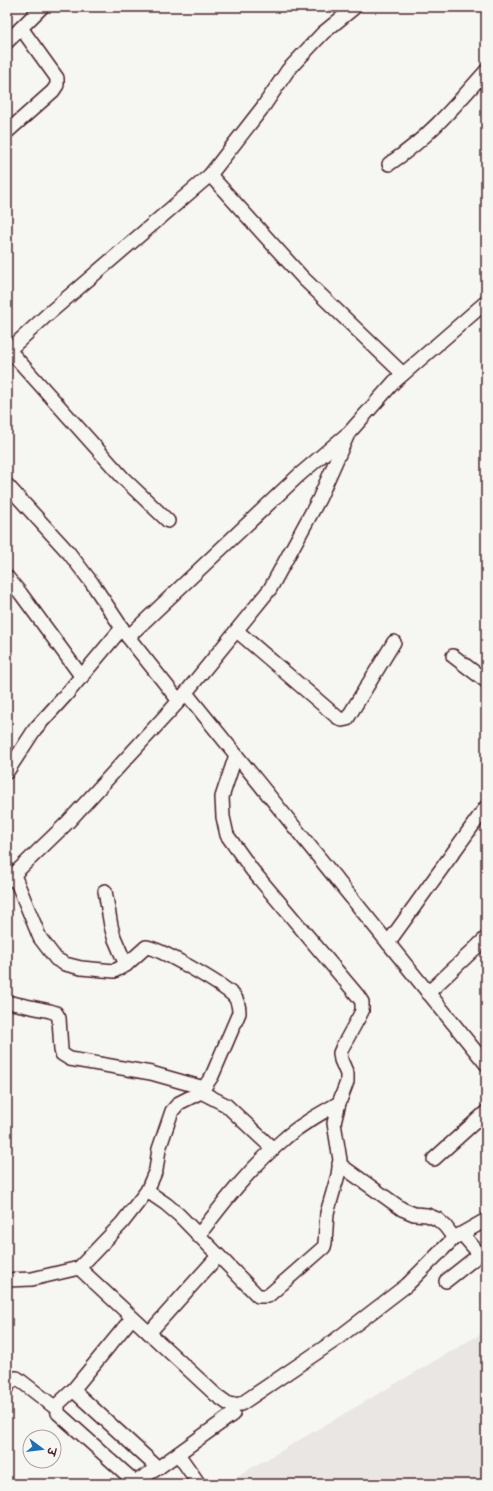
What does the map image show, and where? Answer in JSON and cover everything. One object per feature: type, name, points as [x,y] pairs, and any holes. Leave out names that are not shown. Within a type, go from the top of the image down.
[{"type":"street","points":[[7,42],[42,7]]},
{"type":"street","points":[[168,521],[124,479],[8,351],[47,315],[210,175],[263,107],[288,70],[323,33],[355,7]]},
{"type":"street","points":[[7,132],[53,91],[57,85],[57,78],[21,28]]},
{"type":"street","points":[[389,164],[410,150],[438,124],[486,72]]},
{"type":"street","points":[[210,175],[303,278],[403,374]]},
{"type":"street","points":[[7,1280],[32,1279],[79,1268],[122,1223],[147,1191],[156,1170],[159,1149],[172,1111],[180,1103],[203,1090],[212,1076],[239,1013],[239,1005],[235,997],[227,990],[176,959],[151,947],[146,947],[126,965],[114,971],[81,968],[65,964],[56,959],[40,938],[11,878],[68,822],[183,697],[270,589],[319,499],[351,430],[394,382],[486,302]]},
{"type":"street","points":[[7,772],[35,729],[125,632],[351,430]]},
{"type":"street","points":[[7,485],[69,553],[92,583],[125,632],[236,755],[486,1064]]},
{"type":"street","points":[[7,577],[82,677]]},
{"type":"street","points":[[237,631],[342,720],[347,719],[394,642]]},
{"type":"street","points":[[453,656],[486,681]]},
{"type":"street","points":[[147,1191],[179,1215],[258,1296],[268,1296],[324,1247],[327,1213],[338,1175],[339,1164],[334,1123],[339,1103],[347,1082],[347,1074],[341,1060],[340,1053],[362,1011],[362,1002],[344,978],[252,870],[227,835],[223,817],[222,797],[236,755]]},
{"type":"street","points":[[388,943],[486,807]]},
{"type":"street","points":[[105,891],[110,926],[126,965]]},
{"type":"street","points":[[428,993],[486,938]]},
{"type":"street","points":[[7,1002],[56,1013],[59,1018],[62,1054],[70,1059],[152,1073],[203,1090],[226,1105],[273,1149]]},
{"type":"street","points":[[198,1236],[230,1194],[257,1164],[284,1139],[312,1119],[339,1103]]},
{"type":"street","points":[[434,1159],[486,1112]]},
{"type":"street","points":[[339,1164],[402,1209],[414,1214],[427,1215],[437,1219],[476,1250],[477,1254],[475,1258],[446,1281]]},
{"type":"street","points":[[79,1268],[216,1395],[230,1405],[240,1404],[334,1341],[407,1285],[458,1236],[486,1220]]},
{"type":"street","points":[[149,1334],[218,1256]]},
{"type":"street","points":[[57,1409],[58,1404],[73,1390],[132,1318]]},
{"type":"street","points":[[7,1387],[14,1378],[17,1378],[57,1409],[58,1413],[134,1483],[158,1468],[233,1414]]},
{"type":"street","points":[[73,1390],[158,1468]]},
{"type":"street","points":[[178,1454],[200,1484]]},
{"type":"shaded area","points":[[486,1331],[486,1484],[224,1484]]}]
